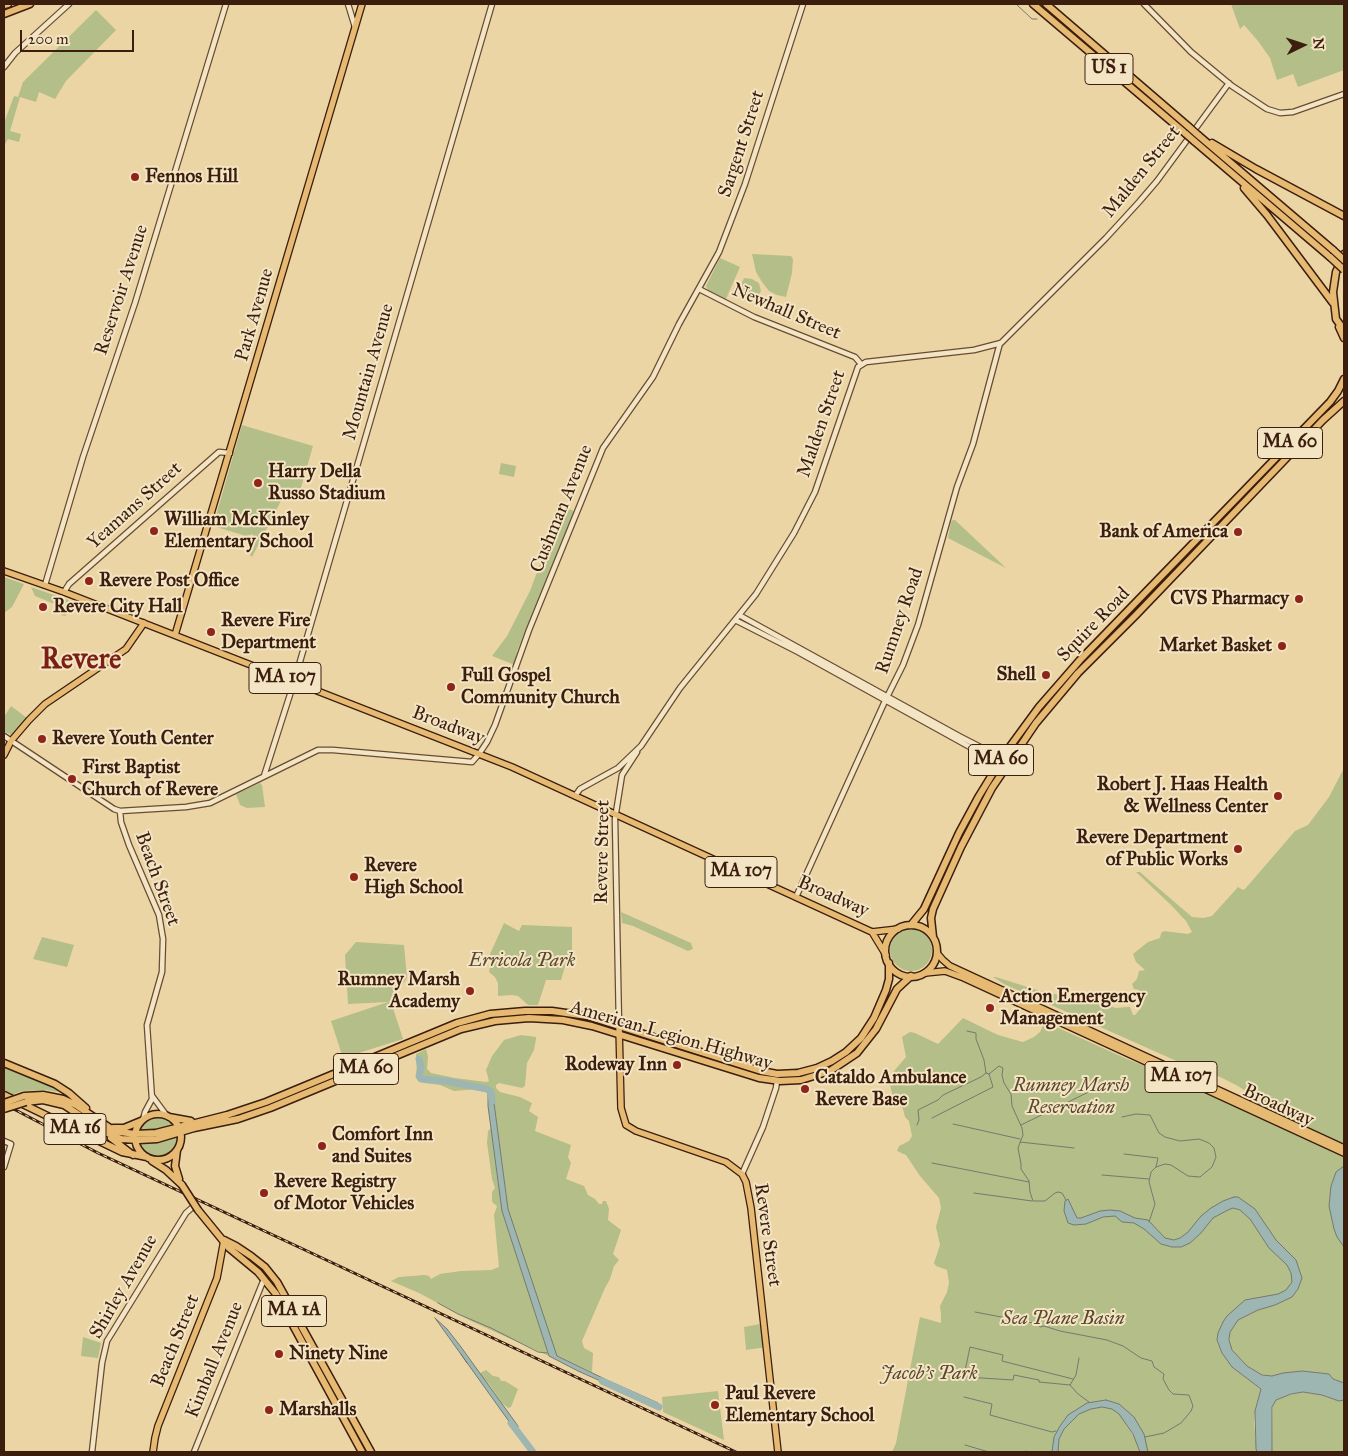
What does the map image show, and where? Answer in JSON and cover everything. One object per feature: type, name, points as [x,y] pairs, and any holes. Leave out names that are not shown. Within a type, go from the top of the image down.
[{"type":"highway","points":[[4,5],[8,4]]},
{"type":"highway","points":[[4,14],[30,4]]},
{"type":"highway","name":"US 1","points":[[1033,4],[1344,270]]},
{"type":"highway","name":"US 1","points":[[1046,4],[1344,260]]},
{"type":"highway","points":[[1198,135],[1256,170],[1344,216]]},
{"type":"highway","points":[[1236,177],[1334,303]]},
{"type":"highway","points":[[1344,254],[1334,278],[1336,318],[1344,338]]},
{"type":"highway","points":[[1336,318],[1344,330]]},
{"type":"highway","name":"Squire Road","points":[[911,925],[924,909],[978,796],[1011,744],[1039,707],[1080,660],[1330,402],[1344,379]]},
{"type":"highway","name":"Squire Road","points":[[933,937],[931,918],[933,907],[966,837],[1000,774],[1036,723],[1087,664],[1344,401]]},
{"type":"highway","points":[[886,955],[887,942],[898,929],[911,925],[924,928],[933,937]]},
{"type":"highway","name":"MA 60","points":[[933,937],[937,952]]},
{"type":"highway","points":[[889,963],[898,973],[911,976],[925,973],[933,965],[937,952]]},
{"type":"highway","name":"MA 60","points":[[886,955],[889,963]]},
{"type":"highway","name":"American Legion Highway","points":[[179,1130],[200,1120],[234,1113],[266,1102],[437,1030],[483,1016],[518,1011],[552,1011],[586,1016],[764,1072],[784,1074],[807,1071],[842,1056],[865,1033],[887,987],[889,963]]},
{"type":"highway","name":"American Legion Highway","points":[[135,1137],[157,1136],[244,1117],[277,1106],[442,1036],[481,1024],[515,1019],[556,1019],[589,1025],[750,1076],[776,1081],[798,1080],[818,1076],[834,1069],[852,1057],[873,1034],[898,988],[911,976]]},
{"type":"highway","name":"MA 16","points":[[4,1063],[57,1085],[74,1097],[97,1123]]},
{"type":"highway","name":"MA 16","points":[[4,1095],[40,1114],[133,1156]]},
{"type":"highway","points":[[4,1103],[48,1095],[63,1099],[78,1106],[133,1156],[157,1160],[171,1156],[190,1132],[197,1128]]},
{"type":"highway","points":[[4,1109],[25,1099]]},
{"type":"highway","points":[[97,1123],[124,1128],[154,1115],[189,1121],[200,1120]]},
{"type":"highway","points":[[167,1117],[179,1130]]},
{"type":"highway","points":[[143,1120],[138,1127],[135,1137],[139,1150],[147,1158]]},
{"type":"highway","name":"MA 60","points":[[97,1123],[118,1139],[135,1137]]},
{"type":"highway","name":"MA 60","points":[[107,1126],[135,1137]]},
{"type":"highway","name":"MA 1A","points":[[179,1130],[175,1166],[182,1185],[195,1207],[232,1251],[250,1264],[272,1288],[362,1452]]},
{"type":"highway","name":"MA 1A","points":[[147,1158],[166,1170],[182,1185]]},
{"type":"highway","name":"MA 1A","points":[[224,1240],[251,1256],[277,1282],[371,1452]]},
{"type":"main road","name":"Park Avenue","points":[[175,635],[362,4]]},
{"type":"main road","name":"Broadway","points":[[4,571],[64,592],[517,769],[872,932],[898,929]]},
{"type":"main road","points":[[4,755],[11,742],[45,704],[126,649],[144,623]]},
{"type":"main road","name":"Broadway","points":[[872,932],[886,955]]},
{"type":"main road","name":"Broadway","points":[[937,952],[950,966],[1344,1148]]},
{"type":"main road","name":"Broadway","points":[[925,973],[945,971],[964,978],[1344,1153]]},
{"type":"main road","name":"Revere Street","points":[[619,1026],[621,1108],[626,1125],[642,1133],[726,1162],[742,1174],[746,1182],[751,1208],[778,1452]]},
{"type":"main road","name":"Beach Street","points":[[153,1452],[159,1424],[218,1278],[224,1240]]},
{"type":"street","points":[[4,67],[15,53],[69,4]]},
{"type":"street","name":"Reservoir Avenue","points":[[45,585],[82,457],[140,285],[226,4]]},
{"type":"street","points":[[348,4],[355,27]]},
{"type":"street","name":"Mountain Avenue","points":[[264,776],[294,682],[492,4]]},
{"type":"street","name":"Sargent Street","points":[[699,289],[719,252],[738,204],[803,4]]},
{"type":"street","points":[[1144,4],[1185,47],[1240,92],[1267,109],[1284,113],[1304,109],[1344,94]]},
{"type":"street","name":"Malden Street","points":[[575,796],[580,789],[618,768],[641,746],[680,688],[760,588],[815,492],[854,374],[861,364],[974,350],[1000,343],[1028,318],[1121,223],[1157,181],[1204,114],[1229,83]]},
{"type":"street","points":[[1220,96],[1230,91],[1240,92]]},
{"type":"street","name":"Newhall Street","points":[[699,289],[754,317],[855,357],[861,364]]},
{"type":"street","name":"Cushman Avenue","points":[[479,754],[496,726],[528,630],[603,448],[649,384],[699,289]]},
{"type":"street","name":"Rumney Road","points":[[796,897],[886,699],[901,671],[918,625],[1000,343]]},
{"type":"street","name":"Yeamans Street","points":[[64,592],[69,584],[219,452],[230,453]]},
{"type":"street","points":[[739,615],[997,762]]},
{"type":"street","points":[[735,620],[1000,757]]},
{"type":"street","name":"Beach Street","points":[[4,736],[114,809],[120,811],[121,822],[135,860],[159,914],[163,939],[162,972],[147,1025],[152,1093],[151,1102],[143,1120]]},
{"type":"street","name":"Revere Street","points":[[619,1026],[614,827],[622,775],[641,746]]},
{"type":"street","points":[[120,811],[186,808],[210,803],[318,750],[472,762],[479,754]]},
{"type":"street","points":[[742,1174],[763,1127],[776,1088],[776,1081]]},
{"type":"street","name":"Beach Street","points":[[152,1093],[155,1102],[167,1117]]},
{"type":"street","points":[[4,1141],[11,1144],[4,1168]]},
{"type":"street","name":"Shirley Avenue","points":[[92,1452],[102,1363],[106,1344],[182,1219],[195,1207]]},
{"type":"street","name":"Kimball Avenue","points":[[194,1452],[264,1279]]},
{"type":"green space","points":[[1231,4],[1344,4],[1344,70],[1298,87],[1293,74],[1277,80],[1270,58],[1244,25],[1240,29]]},
{"type":"green space","points":[[96,10],[116,30],[66,81],[55,99],[39,92],[36,102],[20,97],[10,131],[21,134],[19,142],[8,139],[4,146],[4,123],[14,96],[18,97],[23,82]]},
{"type":"green space","points":[[752,254],[791,256],[793,259],[792,273],[786,297],[769,291],[756,272]]},
{"type":"green space","points":[[720,258],[740,267],[726,299],[708,290],[706,286]]},
{"type":"green space","points":[[744,278],[752,279],[759,283],[761,291],[754,303],[740,297],[738,291]]},
{"type":"green space","points":[[242,425],[313,446],[298,498],[284,495],[252,557],[250,555],[253,534],[246,536],[213,526]]},
{"type":"green space","points":[[501,463],[516,466],[514,477],[499,474]]},
{"type":"green space","points":[[557,504],[574,511],[517,651],[515,665],[492,656],[507,636],[530,591],[555,524]]},
{"type":"green space","points":[[953,520],[955,520],[1006,568],[948,538]]},
{"type":"green space","points":[[4,577],[24,584],[12,607],[4,613]]},
{"type":"green space","points":[[31,587],[68,600],[73,605],[72,609],[65,616],[61,615],[62,611],[56,608],[57,605],[35,596]]},
{"type":"green space","points":[[11,706],[27,718],[11,735],[4,731],[4,717]]},
{"type":"green space","points":[[1344,768],[1344,1178],[1339,1190],[1344,1226],[1344,1383],[1333,1379],[1329,1374],[1296,1372],[1272,1376],[1259,1374],[1247,1366],[1234,1353],[1229,1343],[1230,1332],[1218,1335],[1217,1340],[1222,1353],[1234,1368],[1262,1390],[1256,1407],[1254,1423],[1257,1452],[1143,1452],[1138,1424],[1123,1415],[1140,1452],[892,1452],[896,1443],[920,1317],[941,1323],[940,1306],[949,1283],[947,1270],[936,1266],[934,1263],[940,1245],[936,1227],[941,1208],[939,1198],[920,1176],[906,1155],[897,1151],[899,1146],[909,1141],[912,1136],[909,1121],[905,1117],[903,1109],[893,1098],[889,1080],[906,1057],[902,1037],[910,1032],[938,1044],[963,1018],[998,1035],[1023,1042],[1040,1032],[1045,1022],[1243,1109],[1250,1103],[1249,1093],[1236,1085],[1199,1067],[1199,1070],[1172,1059],[1004,984],[993,977],[1068,997],[1080,1004],[1098,1000],[1106,1006],[1115,1008],[1130,1007],[1133,1015],[1135,1015],[1141,1008],[1141,997],[1139,990],[1134,989],[1132,984],[1137,979],[1139,971],[1145,970],[1136,962],[1133,954],[1148,942],[1160,938],[1161,933],[1164,931],[1188,934],[1192,932],[1186,921],[1136,872],[1140,872],[1192,917],[1203,918],[1212,916],[1238,887],[1243,890],[1245,889],[1295,831],[1308,825],[1329,797]]},
{"type":"green space","points":[[260,783],[262,785],[265,807],[247,808],[240,805],[236,794]]},
{"type":"green space","points":[[621,912],[691,943],[693,949],[688,951],[633,926],[622,923]]},
{"type":"green space","name":"Erricola Park","points":[[504,923],[519,931],[522,925],[572,927],[572,960],[566,963],[561,980],[546,980],[538,1005],[528,1005],[518,996],[498,996],[498,983],[489,972],[490,954]]},
{"type":"green space","points":[[907,929],[915,929],[926,935],[932,950],[926,965],[915,971],[907,971],[896,965],[890,954],[890,946],[896,935]]},
{"type":"green space","points":[[42,937],[74,945],[67,967],[33,959]]},
{"type":"green space","points":[[356,942],[404,945],[407,978],[389,1002],[391,1002],[403,1039],[343,1058],[331,1021],[388,1002],[348,1004],[345,955]]},
{"type":"green space","points":[[521,1035],[536,1037],[534,1050],[527,1063],[525,1086],[522,1088],[499,1083],[496,1085],[496,1088],[500,1092],[520,1097],[532,1103],[529,1111],[538,1117],[535,1131],[571,1145],[568,1157],[571,1163],[566,1179],[584,1186],[588,1195],[599,1204],[606,1201],[609,1209],[608,1220],[621,1230],[613,1254],[619,1260],[614,1266],[582,1341],[584,1348],[593,1353],[592,1372],[557,1356],[508,1209],[494,1094],[479,1089],[454,1091],[440,1085],[417,1080],[416,1054],[426,1049],[428,1057],[427,1069],[431,1073],[455,1078],[489,1081],[486,1070],[492,1056],[504,1040]]},
{"type":"green space","points":[[4,1067],[44,1081],[58,1089],[57,1092],[46,1090],[22,1091],[9,1096],[4,1091]]},
{"type":"green space","points":[[154,1118],[164,1119],[173,1125],[154,1130],[139,1131],[143,1124]]},
{"type":"green space","points":[[491,1128],[502,1211],[549,1356],[473,1322],[419,1293],[391,1281],[399,1277],[425,1275],[431,1279],[440,1274],[491,1270],[499,1267],[494,1215],[497,1206],[492,1201],[492,1192],[495,1188],[487,1143],[488,1131]]},
{"type":"green space","points":[[177,1137],[177,1143],[171,1152],[160,1157],[147,1154],[140,1146],[140,1143],[155,1143]]},
{"type":"green space","points":[[765,1323],[767,1347],[746,1350],[744,1327]]},
{"type":"green space","points":[[83,1337],[101,1343],[98,1358],[81,1356]]},
{"type":"green space","points":[[486,1370],[493,1376],[499,1377],[501,1381],[505,1381],[518,1389],[511,1407],[508,1408],[502,1403],[482,1377],[480,1373]]},
{"type":"green space","points":[[718,1391],[724,1440],[663,1412],[662,1397]]},
{"type":"green space","points":[[1303,1392],[1322,1395],[1339,1401],[1344,1400],[1344,1452],[1272,1452],[1273,1405],[1277,1399],[1283,1396]]},
{"type":"water","points":[[492,1092],[494,1094],[508,1209],[557,1356],[658,1403],[657,1406],[549,1356],[502,1211],[488,1106],[488,1093]]},
{"type":"water","points":[[1344,1166],[1344,1247],[1334,1229],[1329,1206],[1331,1186],[1336,1172]]},
{"type":"water","points":[[1234,1197],[1238,1197],[1255,1209],[1276,1240],[1296,1260],[1302,1278],[1298,1289],[1292,1297],[1238,1320],[1230,1332],[1229,1340],[1232,1350],[1247,1366],[1262,1375],[1272,1376],[1302,1371],[1329,1374],[1333,1379],[1344,1383],[1344,1400],[1339,1401],[1322,1395],[1303,1392],[1276,1400],[1272,1407],[1272,1452],[1257,1452],[1256,1449],[1255,1411],[1261,1389],[1232,1367],[1222,1353],[1217,1340],[1218,1333],[1227,1316],[1245,1300],[1278,1294],[1286,1290],[1292,1282],[1291,1273],[1287,1265],[1269,1248],[1250,1219],[1240,1210],[1233,1208],[1213,1218],[1190,1243],[1181,1247],[1172,1247],[1161,1244],[1134,1223],[1122,1222],[1115,1216],[1103,1217],[1086,1224],[1074,1225],[1068,1223],[1064,1211],[1065,1201],[1068,1199],[1077,1218],[1100,1211],[1120,1211],[1135,1218],[1148,1220],[1165,1238],[1174,1240],[1188,1232],[1201,1216],[1211,1208]]},
{"type":"water","points":[[435,1318],[447,1329],[461,1347],[518,1426],[518,1430],[508,1420]]},
{"type":"water","points":[[1106,1400],[1119,1404],[1134,1417],[1144,1434],[1148,1452],[1140,1452],[1133,1434],[1119,1414],[1112,1409],[1102,1407],[1079,1414],[1064,1429],[1059,1439],[1058,1452],[1052,1452],[1054,1437],[1068,1415],[1087,1403]]},
{"type":"waterway","points":[[1016,4],[1032,19],[1037,19]]},
{"type":"waterway","points":[[932,1118],[993,1087],[989,1074],[986,1073],[976,1033],[967,1031]]},
{"type":"waterway","points":[[419,1059],[421,1067],[419,1076],[421,1079],[446,1081],[487,1089],[491,1092],[492,1101]]},
{"type":"waterway","points":[[989,1074],[999,1066],[1003,1068],[1004,1083],[1011,1094],[1012,1106],[1022,1128],[1023,1135],[1018,1148],[1021,1169],[1029,1181],[1033,1201],[1045,1201],[1058,1192],[1062,1193],[1066,1200]]},
{"type":"waterway","points":[[917,1125],[919,1120],[918,1110],[986,1073]]},
{"type":"waterway","points":[[1021,1125],[1101,1086]]},
{"type":"waterway","points":[[1122,1117],[1136,1114],[1150,1115],[1159,1133],[1165,1137],[1180,1141],[1199,1139],[1209,1143],[1214,1148],[1216,1157],[1212,1167],[1200,1177],[1188,1176],[1171,1165],[1165,1164],[1156,1167],[1151,1172],[1149,1182],[1155,1204],[1149,1222]]},
{"type":"waterway","points":[[953,1124],[1020,1139]]},
{"type":"waterway","points":[[1020,1142],[1074,1148]]},
{"type":"waterway","points":[[1124,1154],[1158,1158],[1156,1167]]},
{"type":"waterway","points":[[932,1163],[1029,1182]]},
{"type":"waterway","points":[[1102,1175],[1149,1179]]},
{"type":"waterway","points":[[974,1193],[1032,1201]]},
{"type":"waterway","points":[[438,1303],[538,1352],[547,1353]]},
{"type":"waterway","points":[[975,1312],[1107,1340],[1123,1346],[1141,1358],[1152,1361],[1154,1367],[1164,1374],[1163,1379],[1169,1390],[1173,1394],[1189,1395],[1193,1406],[1181,1423],[1164,1433],[1145,1437]]},
{"type":"waterway","points":[[965,1371],[970,1347],[1003,1355],[1002,1361],[1073,1379]]},
{"type":"waterway","points":[[461,1354],[467,1363]]},
{"type":"waterway","points":[[1079,1358],[1076,1375],[1070,1385],[1089,1402]]},
{"type":"waterway","points":[[966,1377],[1013,1380],[1014,1375],[1039,1380],[1039,1382],[1070,1385]]},
{"type":"waterway","points":[[602,1381],[659,1407]]},
{"type":"waterway","points":[[964,1397],[992,1404],[990,1415],[1052,1432],[1056,1431]]},
{"type":"waterway","points":[[511,1423],[533,1452]]},
{"type":"waterway","points":[[965,1445],[989,1452]]},
{"type":"railway","points":[[4,1104],[98,1153],[736,1452]]},
{"type":"place","name":"Fennos Hill","points":[[135,177]]},
{"type":"place","name":"Harry Della Russo Stadium","points":[[258,483]]},
{"type":"place","name":"William McKinley Elementary School","points":[[154,531]]},
{"type":"place","name":"Bank of America","points":[[1238,532]]},
{"type":"place","name":"Revere Post Office","points":[[89,581]]},
{"type":"place","name":"CVS Pharmacy","points":[[1299,599]]},
{"type":"place","name":"Revere City Hall","points":[[43,607]]},
{"type":"place","name":"Revere Fire Department","points":[[211,632]]},
{"type":"place","name":"Market Basket","points":[[1282,646]]},
{"type":"place","name":"Shell","points":[[1046,675]]},
{"type":"place","name":"Full Gospel Community Church","points":[[451,687]]},
{"type":"place","name":"Revere Youth Center","points":[[42,739]]},
{"type":"place","name":"First Baptist Church of Revere","points":[[72,779]]},
{"type":"place","name":"Robert J. Haas Health & Wellness Center","points":[[1278,796]]},
{"type":"place","name":"Revere Department of Public Works","points":[[1238,849]]},
{"type":"place","name":"Revere High School","points":[[354,877]]},
{"type":"place","name":"Rumney Marsh Academy","points":[[470,991]]},
{"type":"place","name":"Action Emergency Management","points":[[990,1008]]},
{"type":"place","name":"Rodeway Inn","points":[[677,1065]]},
{"type":"place","name":"Cataldo Ambulance Revere Base","points":[[805,1089]]},
{"type":"place","name":"Comfort Inn and Suites","points":[[322,1146]]},
{"type":"place","name":"Revere Registry of Motor Vehicles","points":[[264,1193]]},
{"type":"place","name":"Ninety Nine","points":[[279,1354]]},
{"type":"place","name":"Paul Revere Elementary School","points":[[715,1405]]},
{"type":"place","name":"Marshalls","points":[[269,1410]]},
{"type":"district","name":"Revere","points":[[81,661]]},
{"type":"park label","name":"Rumney Marsh Reservation","points":[[1071,1097]]},
{"type":"park label","name":"Sea Plane Basin","points":[[1063,1319]]},
{"type":"park label","name":"Jacob's Park","points":[[929,1374]]}]
